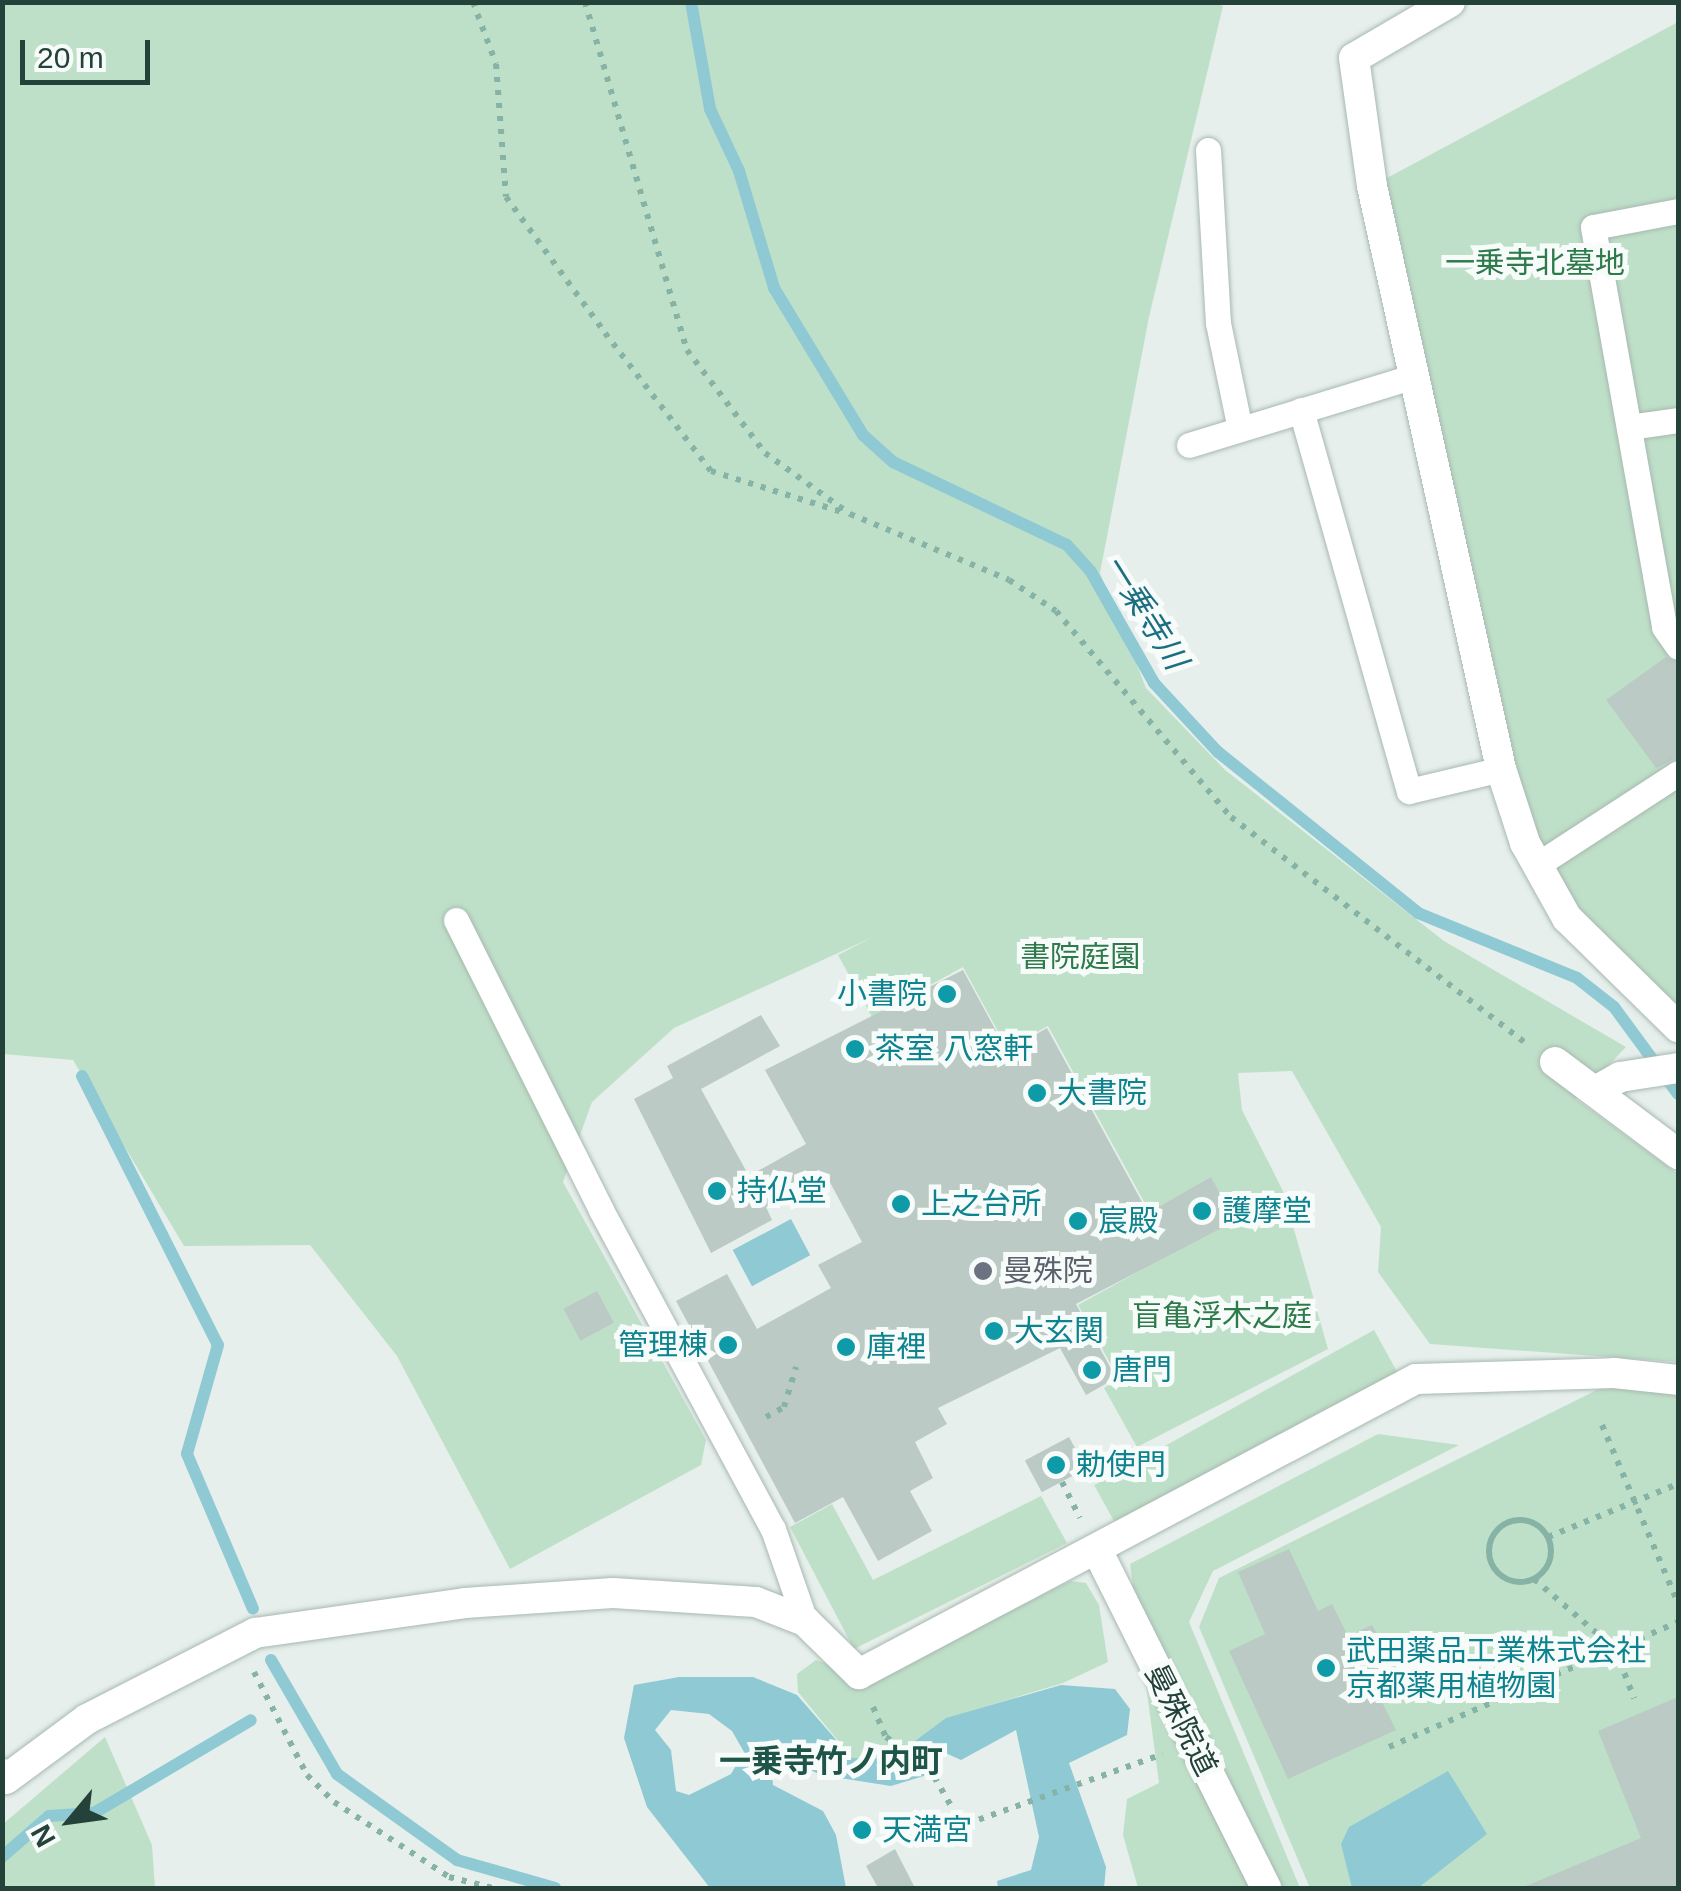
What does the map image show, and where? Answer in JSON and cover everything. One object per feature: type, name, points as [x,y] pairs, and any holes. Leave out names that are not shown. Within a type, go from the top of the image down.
[{"type":"street","points":[[1450,2],[1354,58],[1372,186],[1501,768],[1537,864],[1568,918],[1678,1026]]},
{"type":"street","points":[[1556,1062],[1608,1084],[1678,1154]]},
{"type":"street","points":[[1608,1084],[1678,1068]]},
{"type":"street","points":[[4,1778],[87,1720],[238,1640],[464,1603],[613,1593],[756,1602],[805,1621],[859,1674],[1416,1379],[1614,1373],[1678,1380]]},
{"type":"street","name":"曼殊院道","points":[[1097,1550],[1266,1888]]},
{"type":"lane","points":[[1208,150],[1218,323],[1240,429]]},
{"type":"lane","points":[[1678,211],[1593,227],[1664,627],[1678,647]]},
{"type":"lane","points":[[1189,445],[1414,376]]},
{"type":"lane","points":[[1301,410],[1410,791],[1501,768]]},
{"type":"lane","points":[[1629,427],[1678,420]]},
{"type":"lane","points":[[1537,864],[1678,773]]},
{"type":"lane","points":[[456,920],[601,1210],[773,1528],[805,1621]]},
{"type":"path","points":[[473,2],[496,64],[506,197],[711,471],[850,514],[1009,580],[1056,611],[1230,817],[1364,926],[1556,1062]]},
{"type":"path","points":[[584,2],[687,350],[764,453],[850,514]]},
{"type":"path","points":[[766,1417],[784,1406],[796,1367]]},
{"type":"path","points":[[1602,1424],[1678,1603]]},
{"type":"path","points":[[1548,1537],[1678,1484]]},
{"type":"path","points":[[1534,1579],[1551,1556],[1548,1537],[1533,1522],[1512,1520],[1490,1543],[1492,1564],[1505,1578],[1534,1579],[1615,1649],[1634,1698]]},
{"type":"path","points":[[1388,1747],[1678,1622]]},
{"type":"path","points":[[238,1640],[308,1775],[334,1802],[449,1877],[493,1888]]},
{"type":"path","points":[[859,1674],[886,1737],[928,1766],[962,1825]]},
{"type":"path","points":[[930,1837],[1192,1743]]},
{"type":"green space","points":[[1213,2],[1223,6],[1149,317],[1100,573],[1146,688],[1225,770],[1444,941],[1626,1047],[1576,1099],[1678,1174],[1678,1362],[1430,1344],[1378,1272],[1381,1227],[1292,1071],[1238,1073],[1242,1110],[1283,1191],[1328,1349],[1137,1447],[1104,1388],[1119,1379],[1078,1305],[1172,1253],[1048,1026],[1007,1048],[963,967],[872,1017],[838,955],[873,937],[674,1028],[592,1102],[563,1182],[706,1440],[701,1465],[510,1569],[397,1356],[310,1245],[184,1246],[73,1060],[3,1054],[2,3]]},
{"type":"green space","name":"一乗寺北墓地","points":[[1678,22],[1678,1026],[1567,918],[1525,843],[1372,186]]},
{"type":"green space","points":[[1374,1330],[1397,1372],[1117,1527],[1094,1485]]},
{"type":"green space","points":[[1613,1382],[1678,1391],[1678,1888],[1310,1888],[1199,1627],[1219,1578]]},
{"type":"green space","points":[[1378,1434],[1459,1445],[1213,1571],[1189,1622],[1300,1888],[1138,1888],[1123,1835],[1127,1799],[1159,1783],[1130,1564]]},
{"type":"green space","points":[[1041,1496],[1067,1543],[854,1649],[790,1527],[832,1504],[873,1580]]},
{"type":"green space","points":[[1070,1581],[1086,1583],[1099,1605],[1108,1662],[1063,1683],[945,1719],[903,1758],[853,1759],[798,1692],[797,1674],[816,1660],[873,1680]]},
{"type":"green space","points":[[105,1737],[152,1845],[155,1888],[3,1888],[3,1824]]},
{"type":"water","points":[[791,1219],[810,1255],[752,1286],[733,1250]]},
{"type":"water","points":[[679,1677],[753,1677],[797,1695],[852,1758],[889,1759],[904,1758],[911,1744],[946,1718],[1061,1685],[1115,1689],[1130,1709],[1127,1735],[1069,1763],[1106,1867],[1104,1888],[998,1888],[997,1881],[1031,1870],[1039,1837],[1016,1730],[961,1760],[941,1751],[928,1758],[924,1776],[891,1786],[821,1775],[789,1760],[772,1770],[773,1785],[823,1811],[836,1835],[846,1888],[710,1888],[647,1807],[624,1738],[634,1685]],"holes":[[[671,1710],[709,1714],[732,1731],[744,1752],[731,1774],[689,1795],[676,1791],[671,1750],[655,1730]]]},
{"type":"water","points":[[1448,1771],[1487,1834],[1418,1888],[1352,1888],[1341,1844],[1349,1827]]},
{"type":"building","points":[[1666,657],[1678,663],[1678,757],[1656,768],[1606,700]]},
{"type":"building","points":[[963,970],[1007,1051],[1047,1028],[1148,1213],[1211,1177],[1235,1221],[1076,1304],[1116,1378],[1086,1395],[1060,1348],[938,1408],[947,1424],[915,1442],[933,1478],[910,1491],[932,1531],[878,1561],[843,1497],[795,1523],[676,1301],[727,1274],[757,1329],[831,1288],[818,1265],[862,1242],[826,1175],[766,1207],[772,1220],[711,1253],[634,1099],[673,1078],[667,1066],[761,1015],[780,1046],[701,1089],[749,1176],[806,1144],[765,1070]]},
{"type":"building","points":[[597,1291],[614,1323],[580,1341],[563,1309]]},
{"type":"building","name":"勅使門","points":[[1069,1437],[1086,1469],[1042,1492],[1025,1460]]},
{"type":"building","name":"武田薬品工業株式会社 京都薬用植物園","points":[[1289,1549],[1318,1611],[1332,1604],[1348,1636],[1372,1625],[1389,1654],[1404,1647],[1420,1682],[1381,1700],[1396,1730],[1288,1779],[1229,1651],[1265,1634],[1238,1572]]},
{"type":"building","points":[[1678,1697],[1678,1888],[1521,1888],[1641,1838],[1598,1731]]},
{"type":"building","points":[[895,1849],[915,1888],[878,1888],[866,1866]]},
{"type":"waterway","name":"一乗寺川","points":[[691,2],[710,109],[739,171],[774,288],[863,435],[893,462],[1067,545],[1091,572],[1154,683],[1218,752],[1418,913],[1577,978],[1614,1007],[1678,1094]]},
{"type":"waterway","points":[[82,1076],[218,1345],[187,1454],[253,1609]]},
{"type":"waterway","points":[[271,1660],[337,1774],[457,1860],[555,1888]]},
{"type":"waterway","points":[[2,1857],[49,1816],[94,1813],[251,1720]]},
{"type":"place","name":"小書院","points":[[947,994]]},
{"type":"place","name":"茶室 八窓軒","points":[[855,1049]]},
{"type":"place","name":"大書院","points":[[1037,1093]]},
{"type":"place","name":"持仏堂","points":[[717,1191]]},
{"type":"place","name":"上之台所","points":[[901,1204]]},
{"type":"place","name":"護摩堂","points":[[1202,1211]]},
{"type":"place","name":"宸殿","points":[[1078,1221]]},
{"type":"place","name":"曼殊院","points":[[983,1271]]},
{"type":"place","name":"大玄関","points":[[994,1331]]},
{"type":"place","name":"管理棟","points":[[728,1345]]},
{"type":"place","name":"庫裡","points":[[846,1347]]},
{"type":"place","name":"唐門","points":[[1092,1370]]},
{"type":"place","name":"勅使門","points":[[1056,1465]]},
{"type":"place","name":"武田薬品工業株式会社 京都薬用植物園","points":[[1326,1668]]},
{"type":"place","name":"天満宮","points":[[862,1830]]},
{"type":"district","name":"一乗寺竹ノ内町","points":[[831,1761]]},
{"type":"park label","name":"書院庭園","points":[[1080,957]]},
{"type":"park label","name":"盲亀浮木之庭","points":[[1222,1316]]}]
